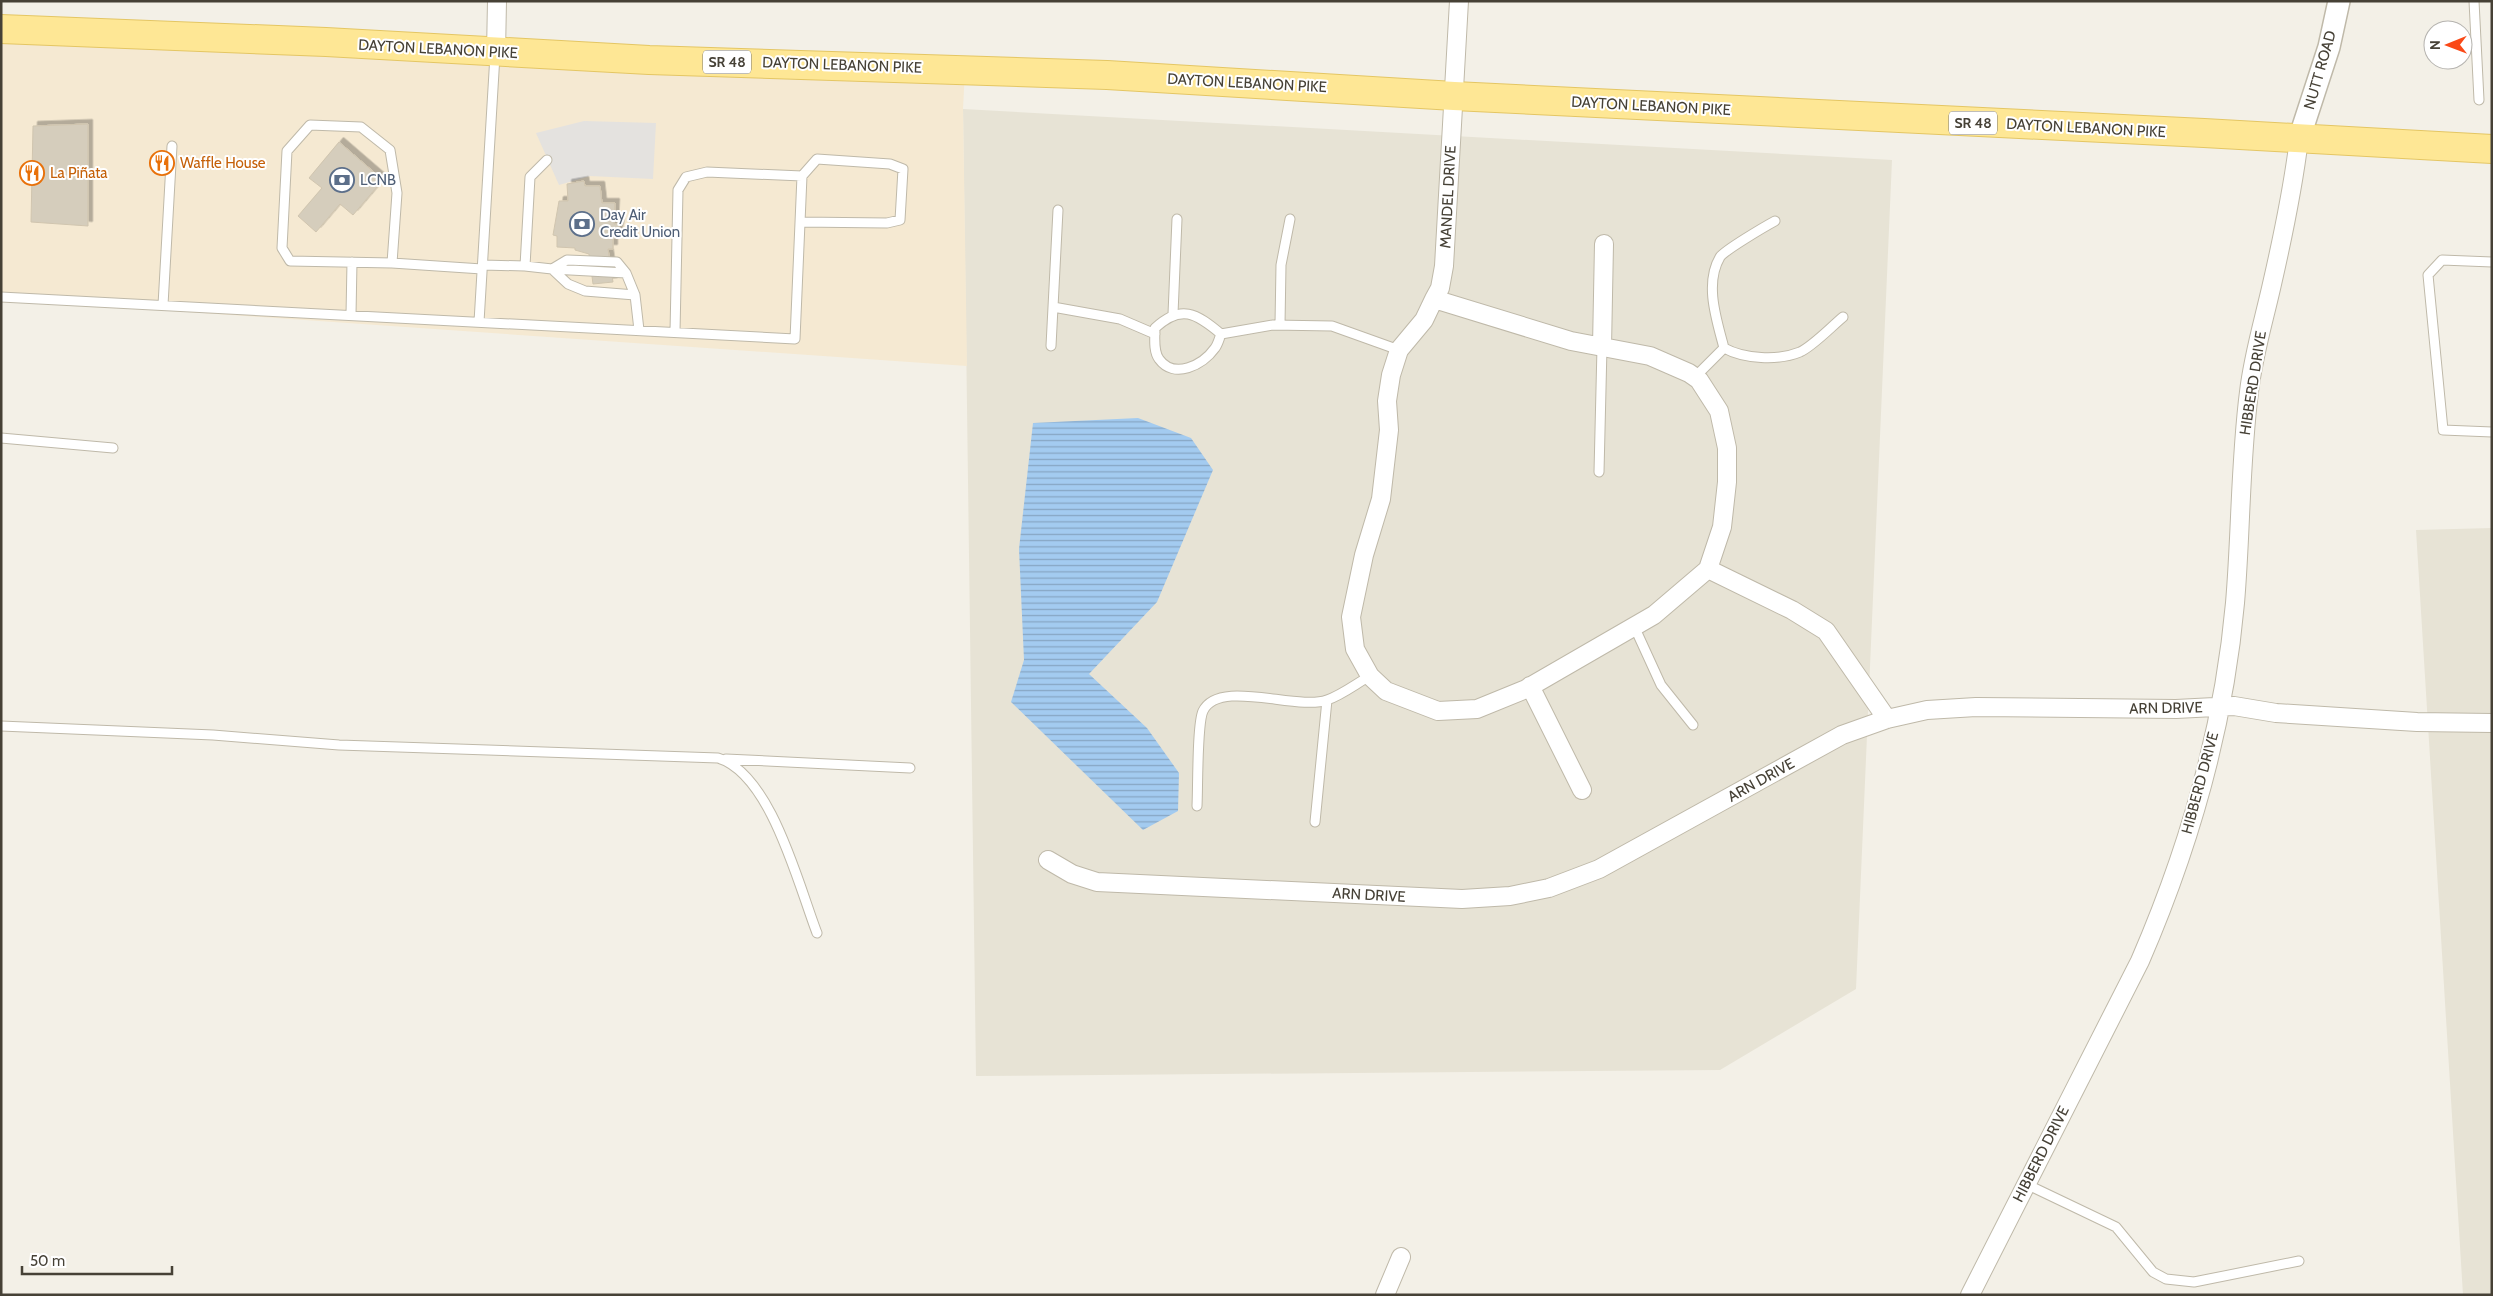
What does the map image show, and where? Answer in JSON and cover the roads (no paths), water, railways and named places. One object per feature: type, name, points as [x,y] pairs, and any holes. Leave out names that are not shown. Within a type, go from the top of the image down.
[{"type":"main road","name":"DAYTON LEBANON PIKE","points":[[1,29],[307,42],[649,60],[1107,75],[1454,96],[2492,150]]},
{"type":"street","points":[[496,52],[497,1]]},
{"type":"street","name":"MANDEL DRIVE","points":[[1370,676],[1355,649],[1351,617],[1364,555],[1381,499],[1389,430],[1387,401],[1391,379],[1400,350],[1424,320],[1440,288],[1444,266],[1459,1]]},
{"type":"street","name":"NUTT ROAD","points":[[2299,139],[2329,47],[2339,1]]},
{"type":"street","name":"HIBBERD DRIVE","points":[[1970,1295],[2140,961],[2162,910],[2195,810],[2226,678],[2235,605],[2242,466],[2249,390],[2284,228],[2299,139]]},
{"type":"street","points":[[1602,347],[1604,244]]},
{"type":"street","points":[[1370,676],[1386,691],[1438,711],[1477,709],[1530,686],[1654,615],[1708,568],[1722,527],[1727,482],[1727,448],[1719,411],[1700,380],[1650,356],[1562,339],[1434,299]]},
{"type":"street","points":[[1708,568],[1792,610],[1826,631],[1887,718]]},
{"type":"street","points":[[1530,686],[1582,790]]},
{"type":"street","name":"ARN DRIVE","points":[[1048,860],[1072,874],[1097,882],[1462,900],[1510,896],[1549,888],[1599,869],[1842,735],[1887,718],[1927,710],[1976,707],[2176,709],[2234,706],[2276,713],[2417,722],[2492,723]]},
{"type":"street","points":[[1385,1295],[1401,1257]]},
{"type":"lane","points":[[2474,1],[2479,100]]},
{"type":"lane","points":[[479,322],[496,52]]},
{"type":"lane","points":[[392,263],[397,193],[390,150],[361,127],[310,125],[288,151],[282,248],[290,261],[482,267],[525,266],[626,273],[635,295],[639,330]]},
{"type":"lane","points":[[163,305],[172,146]]},
{"type":"lane","points":[[1,297],[795,338],[800,222],[802,176],[818,159],[890,164],[903,169],[900,220],[887,223],[800,222]]},
{"type":"lane","points":[[525,266],[530,177],[547,160]]},
{"type":"lane","points":[[675,332],[678,190],[686,177],[707,172],[802,176]]},
{"type":"lane","points":[[1051,346],[1058,210]]},
{"type":"lane","points":[[1173,314],[1177,219]]},
{"type":"lane","points":[[1280,324],[1281,265],[1290,219]]},
{"type":"lane","points":[[1775,221],[1721,256],[1714,276],[1714,309],[1724,348],[1736,355],[1757,357],[1779,357],[1801,352],[1843,317]]},
{"type":"lane","points":[[2492,262],[2442,260],[2428,275],[2442,430],[2492,432]]},
{"type":"lane","points":[[351,315],[352,262]]},
{"type":"lane","points":[[552,269],[568,284],[585,291],[635,295]]},
{"type":"lane","points":[[1053,307],[1120,319],[1155,334]]},
{"type":"lane","points":[[1221,334],[1216,348],[1202,362],[1185,369],[1174,368],[1158,358],[1155,328],[1173,314],[1182,312],[1196,317],[1221,334],[1280,324],[1332,326],[1400,350]]},
{"type":"lane","points":[[1599,472],[1602,347]]},
{"type":"lane","points":[[1695,377],[1724,348]]},
{"type":"lane","points":[[1,438],[113,448]]},
{"type":"lane","points":[[1634,626],[1661,685],[1693,724]]},
{"type":"lane","points":[[1198,806],[1200,727],[1203,711],[1211,701],[1224,696],[1254,696],[1284,702],[1327,700],[1370,676]]},
{"type":"lane","points":[[1315,822],[1327,700]]},
{"type":"lane","points":[[1,726],[213,735],[339,745],[910,768]]},
{"type":"lane","points":[[721,759],[745,773],[760,793],[774,819],[817,933]]},
{"type":"lane","points":[[2026,1184],[2116,1227],[2153,1272],[2166,1279],[2194,1282],[2299,1261]]},
{"type":"water","points":[[1138,418],[1191,438],[1213,470],[1157,602],[1089,674],[1147,728],[1179,773],[1178,811],[1143,830],[1011,702],[1024,660],[1019,549],[1033,423]]},
{"type":"place","name":"Waffle House","points":[[162,163]]},
{"type":"place","name":"La Piñata","points":[[32,173]]},
{"type":"place","name":"LCNB","points":[[342,180]]},
{"type":"place","name":"Day Air Credit Union","points":[[582,224]]}]
